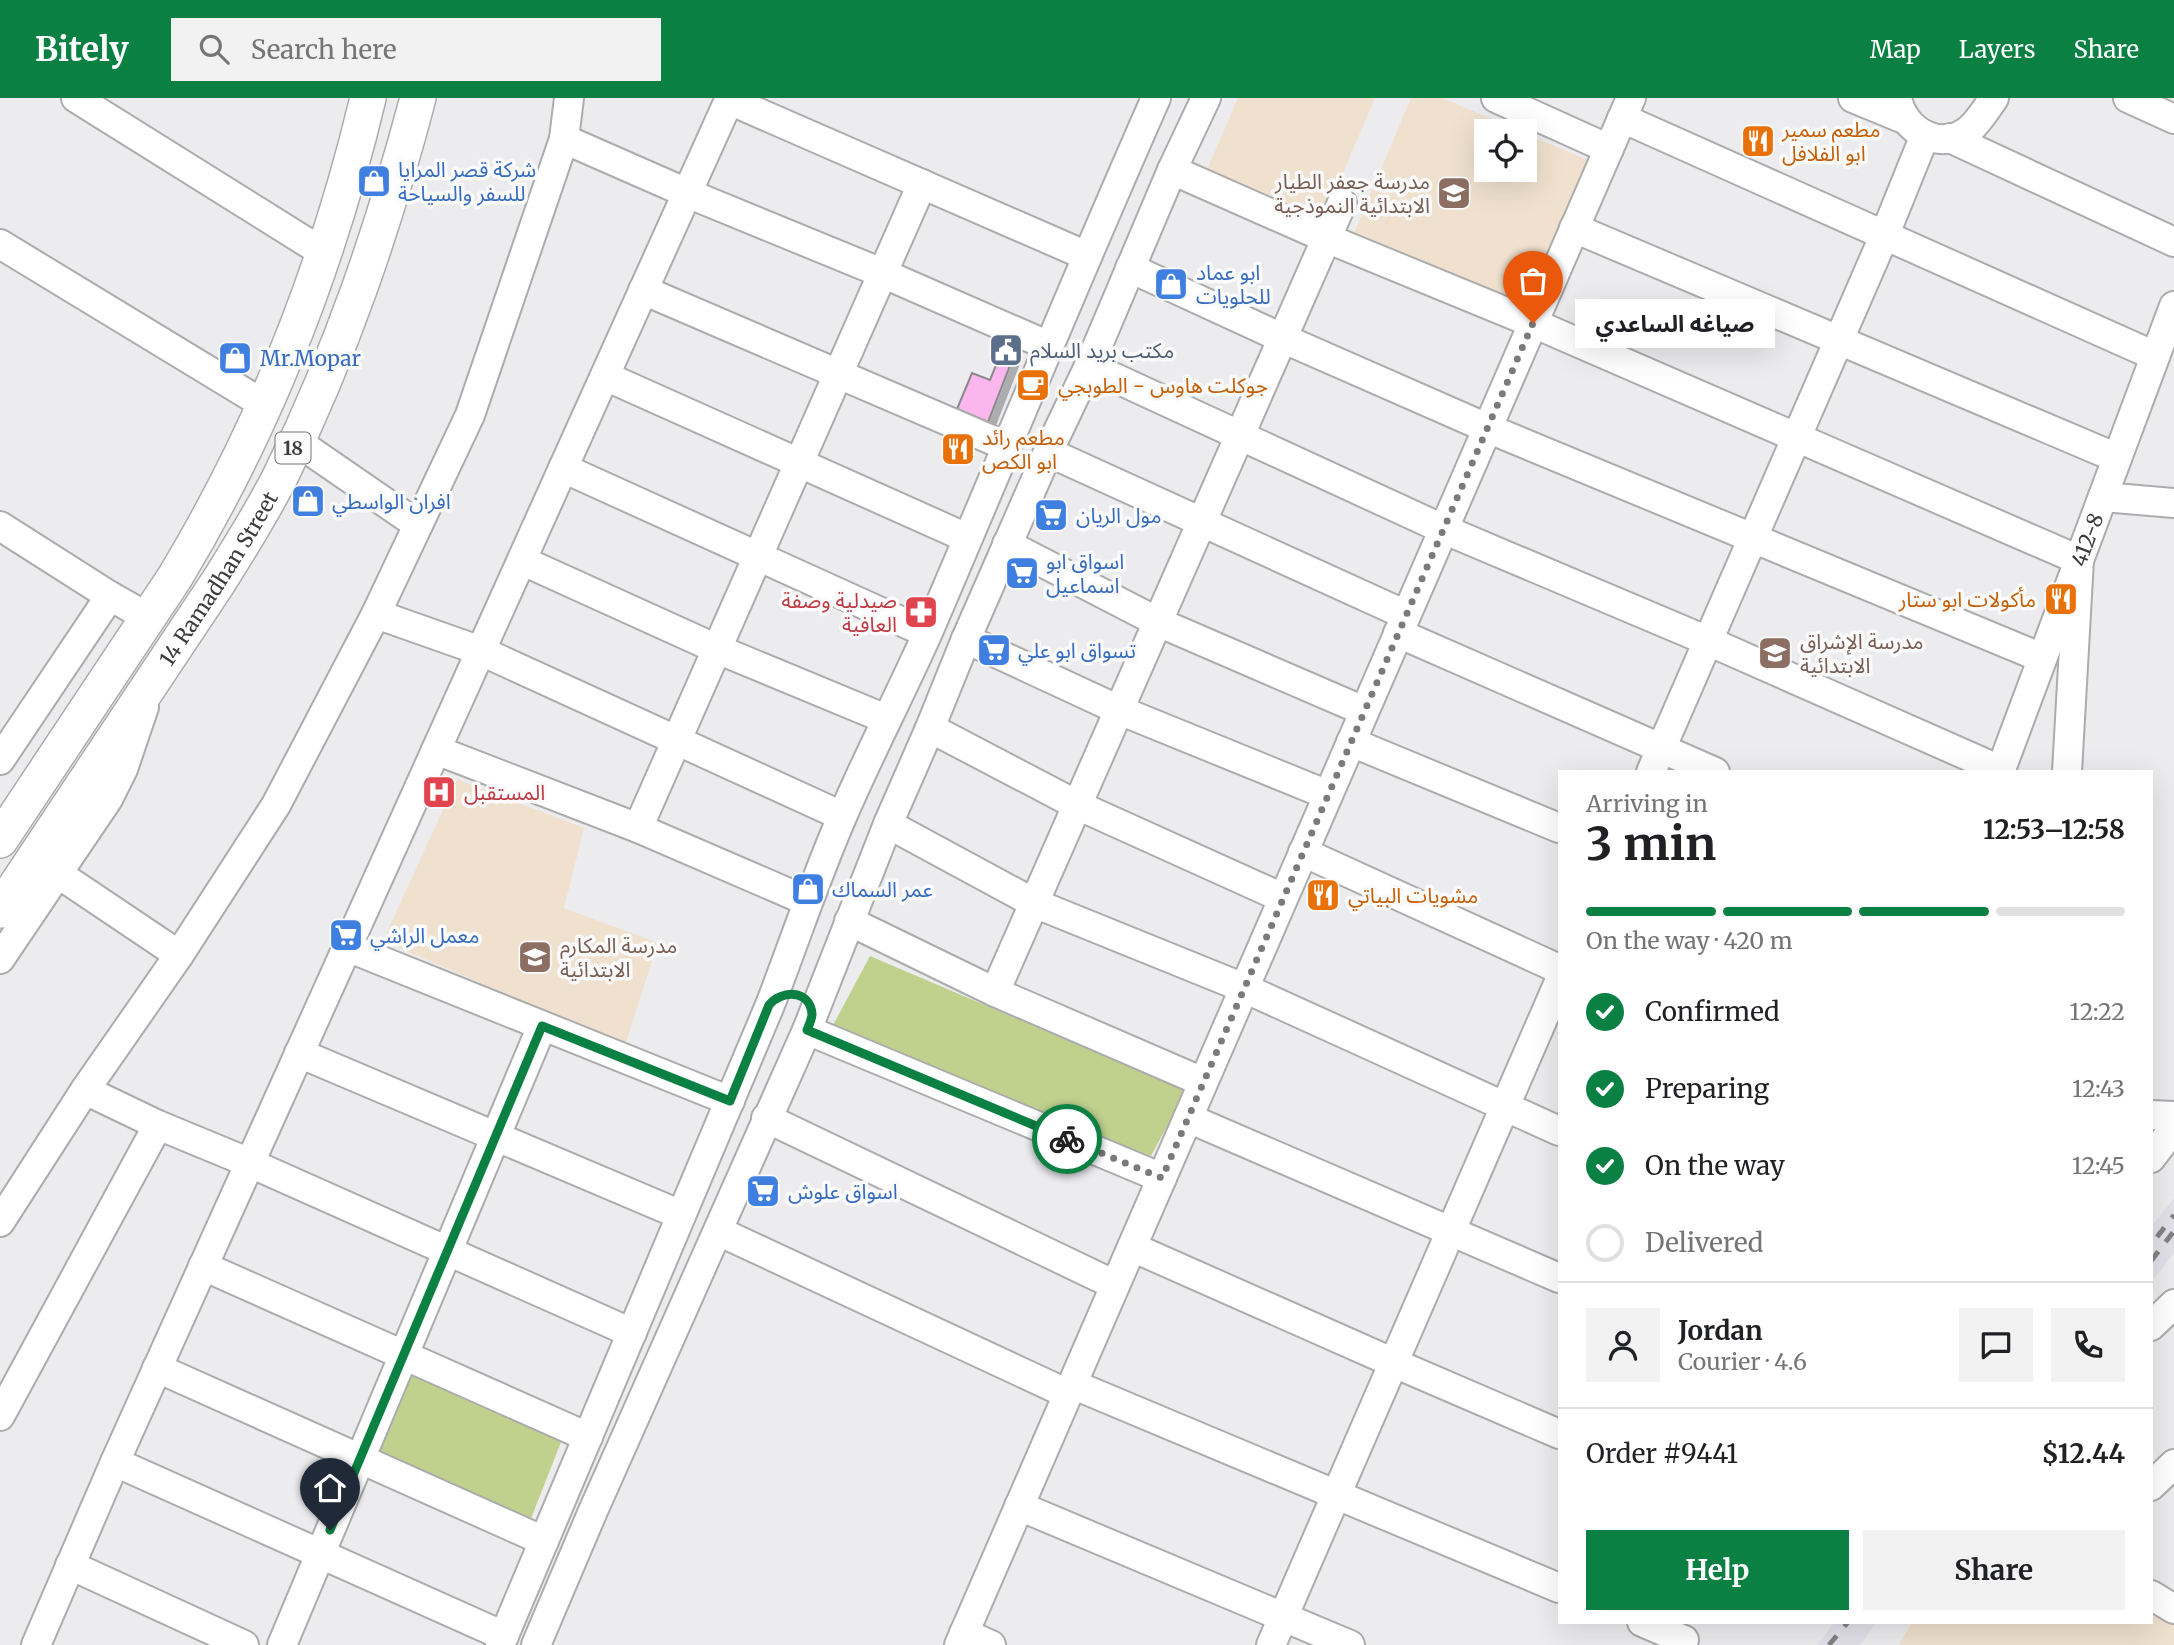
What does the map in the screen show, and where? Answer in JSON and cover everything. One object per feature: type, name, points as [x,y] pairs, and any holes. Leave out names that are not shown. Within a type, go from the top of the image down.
[{"type":"main road","name":"14 Ramadhan Street","points":[[0,840],[149,618],[218,503],[265,405],[296,330],[324,253],[368,98]]},
{"type":"main road","name":"14 Ramadhan Street","points":[[0,910],[219,581],[280,476],[332,363],[366,274],[418,98]]},
{"type":"street","points":[[76,98],[324,253]]},
{"type":"street","points":[[0,1222],[276,805],[376,614],[470,415],[564,139],[569,98]]},
{"type":"street","points":[[1496,98],[1609,149]]},
{"type":"street","points":[[1853,98],[1919,122],[2174,242]]},
{"type":"street","points":[[1919,122],[1970,129],[1994,98]]},
{"type":"street","points":[[2128,98],[2174,119]]},
{"type":"street","points":[[36,1645],[157,1368],[729,99],[1087,256]]},
{"type":"street","points":[[115,1462],[320,1554],[502,1641],[730,1101],[842,816],[928,633],[1155,100],[1201,110],[1129,268],[1089,366],[1007,544],[888,824],[809,1023],[536,1645]]},
{"type":"street","points":[[991,1645],[962,1639],[1626,108],[1885,234],[2155,356]]},
{"type":"street","points":[[1656,760],[1885,234],[1919,122]]},
{"type":"street","points":[[564,139],[1049,346]]},
{"type":"street","points":[[1172,170],[2079,560],[2067,770]]},
{"type":"street","points":[[638,828],[922,184]]},
{"type":"street","points":[[995,992],[1342,203]]},
{"type":"street","points":[[1574,228],[2117,458]]},
{"type":"street","points":[[0,244],[265,405]]},
{"type":"street","points":[[1129,268],[1487,428],[2042,658]]},
{"type":"street","points":[[643,290],[1006,446]]},
{"type":"street","name":"412-8","points":[[2000,770],[2174,306]]},
{"type":"street","points":[[1089,366],[1443,529],[1707,641],[1998,770]]},
{"type":"street","points":[[605,376],[968,538]]},
{"type":"street","points":[[296,441],[418,525]]},
{"type":"street","points":[[1048,452],[1202,522],[1402,624],[1656,760],[1705,770]]},
{"type":"street","points":[[563,468],[928,633]]},
{"type":"street","points":[[2103,497],[2174,503]]},
{"type":"street","points":[[0,526],[149,618]]},
{"type":"street","points":[[1007,544],[1158,622],[1364,711]]},
{"type":"street","points":[[523,561],[717,649],[886,719]]},
{"type":"street","points":[[0,760],[110,596]]},
{"type":"street","points":[[376,614],[481,650],[842,816]]},
{"type":"street","points":[[966,639],[1119,710],[1328,795]]},
{"type":"street","points":[[0,959],[116,784],[154,677]]},
{"type":"street","points":[[930,727],[1077,805],[1283,898]]},
{"type":"street","points":[[1351,742],[1558,828]]},
{"type":"street","points":[[436,750],[638,828],[807,901]]},
{"type":"street","points":[[888,824],[1034,903],[1244,988],[1558,1131]]},
{"type":"street","points":[[1303,852],[1558,969]]},
{"type":"street","points":[[57,873],[179,954]]},
{"type":"street","points":[[798,931],[805,949],[824,955],[834,951],[845,932]]},
{"type":"street","points":[[845,932],[995,992],[1203,1082]]},
{"type":"street","points":[[347,947],[730,1101]]},
{"type":"street","points":[[1271,1645],[1558,984]]},
{"type":"street","points":[[769,1005],[780,995],[795,994],[807,1002],[809,1023]]},
{"type":"street","points":[[809,1023],[1162,1178]]},
{"type":"street","points":[[282,1645],[542,1026]]},
{"type":"street","points":[[299,1053],[681,1215]]},
{"type":"street","points":[[85,1090],[158,1125],[250,1163],[632,1334]]},
{"type":"street","points":[[2153,1115],[2174,1116]]},
{"type":"street","points":[[766,1118],[1115,1285]]},
{"type":"street","points":[[1188,1118],[1558,1278]]},
{"type":"street","points":[[0,1416],[158,1125]]},
{"type":"street","points":[[2153,1154],[2174,1128]]},
{"type":"street","points":[[718,1231],[1070,1389],[1558,1588]]},
{"type":"street","points":[[1132,1247],[1558,1434]]},
{"type":"street","points":[[203,1266],[588,1437]]},
{"type":"street","points":[[2153,1324],[2174,1304]]},
{"type":"street","points":[[157,1368],[544,1541]]},
{"type":"street","points":[[600,1409],[634,1422]]},
{"type":"street","points":[[2153,1484],[2174,1464]]},
{"type":"street","points":[[1019,1506],[1350,1645]]},
{"type":"street","points":[[70,1566],[244,1645]]},
{"type":"street","points":[[2153,1596],[2174,1609]]},
{"type":"street","points":[[1648,1624],[1686,1636]]},
{"type":"shaded area","points":[[1238,98],[1375,98],[1322,222],[1206,172]]},
{"type":"shaded area","points":[[1411,98],[1442,98],[1492,119],[1474,119],[1474,182],[1537,182],[1537,138],[1588,160],[1526,306],[1354,233]]},
{"type":"shaded area","points":[[457,779],[584,828],[564,908],[658,943],[625,1045],[383,941]]},
{"type":"shaded area","points":[[2174,1198],[2174,1253],[2153,1279],[2153,1224]]},
{"type":"shaded area","points":[[2153,1592],[2174,1605],[2174,1645],[1899,1645],[1911,1624],[2153,1624]]},
{"type":"shaded area","points":[[1833,1624],[1876,1624],[1860,1645],[1817,1645]]},
{"type":"green space","points":[[870,956],[1186,1091],[1151,1156],[831,1029]]},
{"type":"green space","points":[[413,1374],[563,1437],[530,1521],[376,1452]]},
{"type":"building","points":[[1004,346],[1016,350],[988,422],[957,409],[972,373],[990,380]]},
{"type":"railway","points":[[2157,1237],[2174,1215]]},
{"type":"railway","points":[[2153,1258],[2174,1231]]},
{"type":"railway","points":[[1829,1645],[1846,1624]]},
{"type":"way so far","points":[[1067,1139],[1162,1178],[1533,323]]},
{"type":"place","name":"مطعم سمير ابو الفلافل","points":[[1758,141]]},
{"type":"place","name":"شركة قصر المرايا للسفر والسياحة","points":[[374,181]]},
{"type":"place","name":"مدرسة جعفر الطيار الابتدائية النموذجية","points":[[1454,193]]},
{"type":"place","name":"ابو عماد للحلويات","points":[[1171,284]]},
{"type":"place","name":"صياغه الساعدي","points":[[1533,323]]},
{"type":"place","name":"مكتب بريد السلام","points":[[1006,350]]},
{"type":"place","name":"Mr.Mopar","points":[[235,358]]},
{"type":"place","name":"جوكلت هاوس - الطوبجي","points":[[1033,385]]},
{"type":"place","name":"مطعم رائد ابو الكص","points":[[958,449]]},
{"type":"place","name":"افران الواسطي","points":[[308,501]]},
{"type":"place","name":"مول الريان","points":[[1051,515]]},
{"type":"place","name":"اسواق ابو اسماعيل","points":[[1022,573]]},
{"type":"place","name":"مأكولات ابو ستار","points":[[2061,599]]},
{"type":"place","name":"صيدلية وصفة العافية","points":[[921,612]]},
{"type":"place","name":"تسواق ابو علي","points":[[994,650]]},
{"type":"place","name":"مدرسة الإشراق الابتدائية","points":[[1775,653]]},
{"type":"place","name":"المستقبل","points":[[439,792]]},
{"type":"place","name":"عمر السماك","points":[[808,889]]},
{"type":"place","name":"مشويات البياتي","points":[[1323,895]]},
{"type":"place","name":"معمل الراشي","points":[[346,935]]},
{"type":"place","name":"مدرسة المكارم الابتدائية","points":[[535,957]]},
{"type":"place","name":"اسواق علوش","points":[[763,1191]]},
{"type":"route","points":[[330,1530],[542,1026],[730,1101],[769,1005],[780,995],[795,994],[802,997],[811,1009],[812,1016],[807,1030],[1067,1139]]}]
